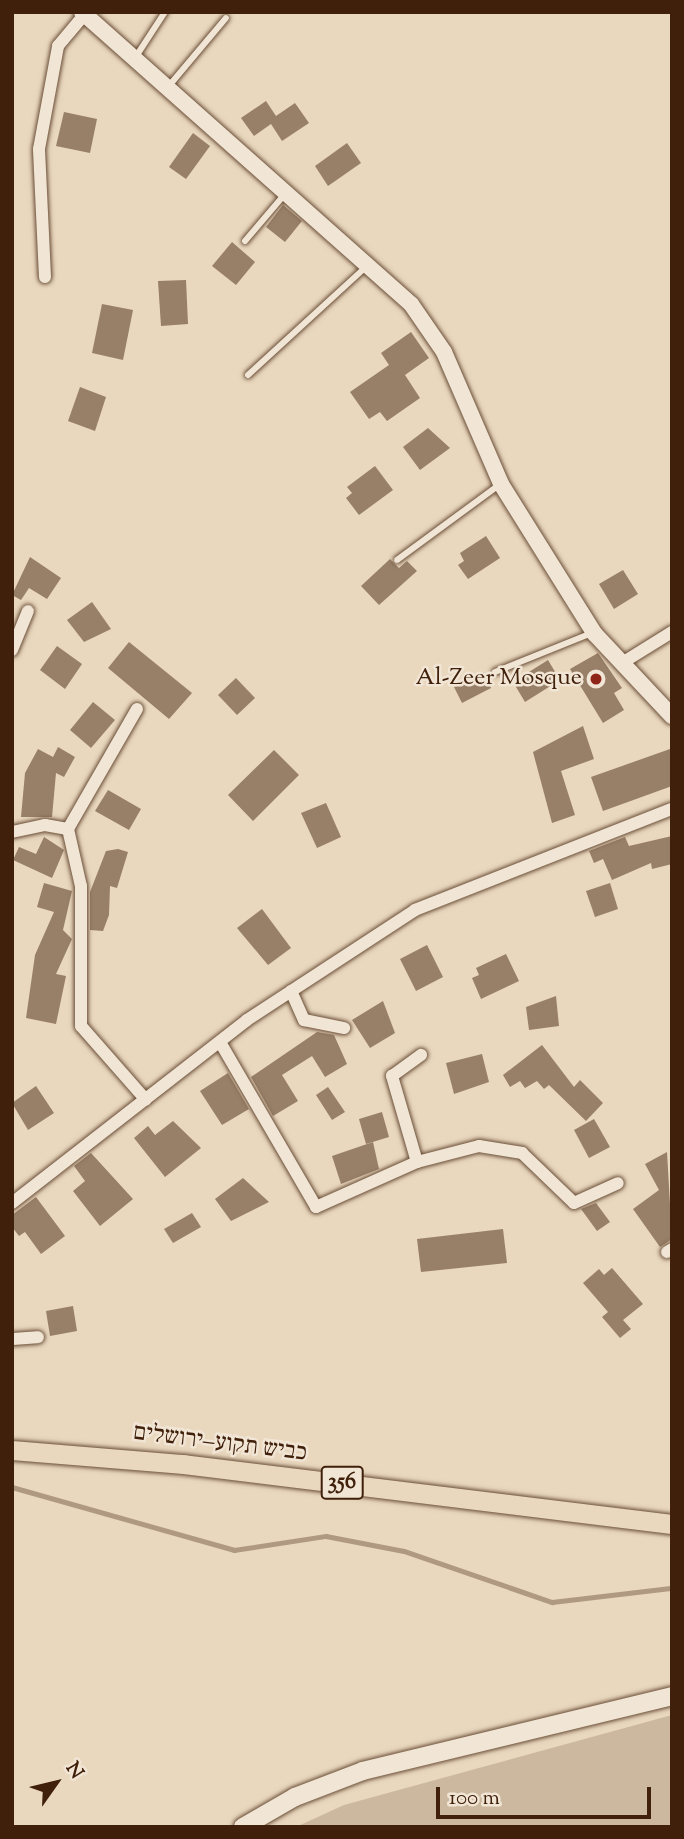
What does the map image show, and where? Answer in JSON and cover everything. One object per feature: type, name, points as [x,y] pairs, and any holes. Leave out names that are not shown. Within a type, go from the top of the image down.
[{"type":"main road","name":"כביש תקוע–ירושלים","points":[[12,1450],[183,1464],[672,1524]]},
{"type":"main road","points":[[243,1827],[295,1797],[363,1771],[672,1696]]},
{"type":"street","points":[[45,277],[39,149],[58,46],[83,14],[411,304],[444,352],[501,484],[594,633],[672,716]]},
{"type":"street","points":[[12,650],[28,611]]},
{"type":"street","points":[[622,663],[672,632]]},
{"type":"street","points":[[137,709],[68,829],[81,886],[81,1026],[146,1100]]},
{"type":"street","points":[[12,1203],[220,1042],[291,991],[415,911],[672,808]]},
{"type":"street","points":[[12,832],[45,825],[68,829]]},
{"type":"street","points":[[291,991],[304,1020],[344,1028]]},
{"type":"street","points":[[220,1042],[316,1207],[417,1162],[478,1146],[522,1153],[574,1203],[618,1183]]},
{"type":"street","points":[[417,1162],[392,1076],[421,1055]]},
{"type":"street","points":[[12,1339],[38,1337]]},
{"type":"lane","points":[[135,58],[165,12]]},
{"type":"lane","points":[[168,87],[226,18]]},
{"type":"lane","points":[[245,241],[286,192]]},
{"type":"lane","points":[[248,375],[368,265]]},
{"type":"lane","points":[[397,560],[501,484]]},
{"type":"lane","points":[[495,672],[594,633]]},
{"type":"shaded area","points":[[672,1715],[672,1827],[296,1827],[344,1805]]},
{"type":"building","points":[[266,101],[276,116],[295,103],[309,123],[282,141],[271,124],[254,136],[241,118]]},
{"type":"building","points":[[64,112],[97,119],[90,153],[56,146]]},
{"type":"building","points":[[193,133],[210,146],[186,179],[169,167]]},
{"type":"building","points":[[347,143],[361,163],[328,186],[315,166]]},
{"type":"building","points":[[283,205],[302,221],[285,242],[266,227]]},
{"type":"building","points":[[232,242],[255,262],[236,285],[212,266]]},
{"type":"building","points":[[186,280],[188,324],[161,326],[158,281]]},
{"type":"building","points":[[102,304],[133,310],[123,360],[92,353]]},
{"type":"building","points":[[411,332],[429,358],[405,375],[420,398],[387,421],[380,412],[369,419],[350,392],[389,365],[381,353]]},
{"type":"building","points":[[80,387],[106,397],[95,431],[68,421]]},
{"type":"building","points":[[428,428],[450,448],[420,470],[403,447]]},
{"type":"building","points":[[375,466],[393,490],[359,515],[346,498],[352,493],[347,487]]},
{"type":"building","points":[[486,536],[500,558],[468,579],[458,565],[464,561],[460,553]]},
{"type":"building","points":[[30,557],[61,578],[47,599],[29,588],[21,600],[12,595]]},
{"type":"building","points":[[390,559],[399,568],[407,561],[417,571],[379,605],[361,586]]},
{"type":"building","points":[[623,570],[638,594],[614,609],[599,584]]},
{"type":"building","points":[[92,602],[111,629],[84,642],[67,620]]},
{"type":"building","points":[[129,642],[192,693],[169,719],[108,668]]},
{"type":"building","points":[[57,646],[82,664],[65,689],[40,670]]},
{"type":"building","name":"Al-Zeer Mosque","points":[[598,653],[622,688],[614,693],[624,710],[603,723],[570,669]]},
{"type":"building","points":[[548,660],[560,680],[525,702],[513,682]]},
{"type":"building","points":[[484,672],[491,688],[462,703],[454,687]]},
{"type":"building","points":[[236,678],[255,698],[237,715],[218,695]]},
{"type":"building","points":[[93,702],[115,720],[91,748],[70,730]]},
{"type":"building","points":[[583,726],[594,759],[561,771],[575,815],[552,823],[533,752]]},
{"type":"building","points":[[58,747],[75,757],[64,777],[56,773],[52,817],[21,817],[25,773],[38,749],[53,757]]},
{"type":"building","points":[[670,749],[672,786],[603,811],[591,777]]},
{"type":"building","points":[[274,750],[299,775],[253,821],[228,795]]},
{"type":"building","points":[[108,790],[141,809],[129,830],[95,811]]},
{"type":"building","points":[[326,803],[341,837],[317,848],[301,813]]},
{"type":"building","points":[[672,836],[672,864],[652,869],[651,863],[612,880],[603,859],[594,863],[589,851],[625,837],[629,846]]},
{"type":"building","points":[[44,837],[64,850],[52,878],[13,860],[19,847],[36,854]]},
{"type":"building","points":[[118,849],[128,852],[117,888],[110,886],[109,915],[103,931],[90,930],[90,892],[106,851]]},
{"type":"building","points":[[44,883],[72,891],[63,930],[72,939],[56,974],[66,976],[56,1024],[26,1018],[35,955],[54,912],[37,907]]},
{"type":"building","points":[[610,883],[618,909],[595,917],[586,891]]},
{"type":"building","points":[[262,909],[291,948],[268,965],[237,928]]},
{"type":"building","points":[[427,945],[443,977],[416,991],[400,959]]},
{"type":"building","points":[[506,954],[519,981],[481,999],[472,978],[479,975],[476,968]]},
{"type":"building","points":[[556,996],[559,1026],[529,1030],[526,1007]]},
{"type":"building","points":[[383,1001],[395,1033],[370,1048],[352,1020]]},
{"type":"building","points":[[317,1032],[334,1035],[347,1064],[325,1077],[312,1056],[282,1075],[298,1101],[273,1116],[251,1077]]},
{"type":"building","points":[[542,1045],[574,1087],[580,1080],[603,1103],[586,1121],[549,1085],[544,1089],[537,1081],[525,1088],[520,1081],[510,1087],[503,1075]]},
{"type":"building","points":[[482,1054],[489,1082],[454,1094],[446,1063]]},
{"type":"building","points":[[228,1073],[249,1109],[222,1125],[200,1091]]},
{"type":"building","points":[[36,1086],[54,1113],[28,1130],[12,1103]]},
{"type":"building","points":[[328,1087],[345,1112],[332,1120],[316,1095]]},
{"type":"building","points":[[382,1112],[389,1137],[366,1144],[359,1119]]},
{"type":"building","points":[[594,1119],[610,1147],[589,1158],[574,1130]]},
{"type":"building","points":[[173,1121],[201,1148],[165,1177],[134,1138],[148,1126],[155,1135]]},
{"type":"building","points":[[373,1142],[379,1169],[341,1184],[332,1156]]},
{"type":"building","points":[[667,1152],[672,1239],[660,1247],[633,1209],[659,1190],[645,1164]]},
{"type":"building","points":[[91,1153],[133,1199],[100,1226],[73,1191],[85,1181],[74,1166]]},
{"type":"building","points":[[243,1178],[269,1202],[231,1221],[215,1199]]},
{"type":"building","points":[[36,1197],[65,1236],[41,1254],[25,1232],[19,1236],[12,1227],[12,1215]]},
{"type":"building","points":[[596,1203],[610,1222],[597,1231],[581,1209]]},
{"type":"building","points":[[192,1213],[201,1227],[173,1243],[164,1229]]},
{"type":"building","points":[[503,1229],[507,1263],[421,1272],[417,1239]]},
{"type":"building","points":[[612,1268],[643,1304],[623,1320],[631,1329],[620,1338],[602,1317],[608,1312],[583,1283],[599,1269],[604,1275]]},
{"type":"building","points":[[73,1306],[77,1331],[50,1336],[46,1311]]},
{"type":"waterway","points":[[12,1487],[234,1550],[326,1536],[404,1551],[552,1602],[672,1588]]},
{"type":"place","name":"Al-Zeer Mosque","points":[[596,679]]}]
